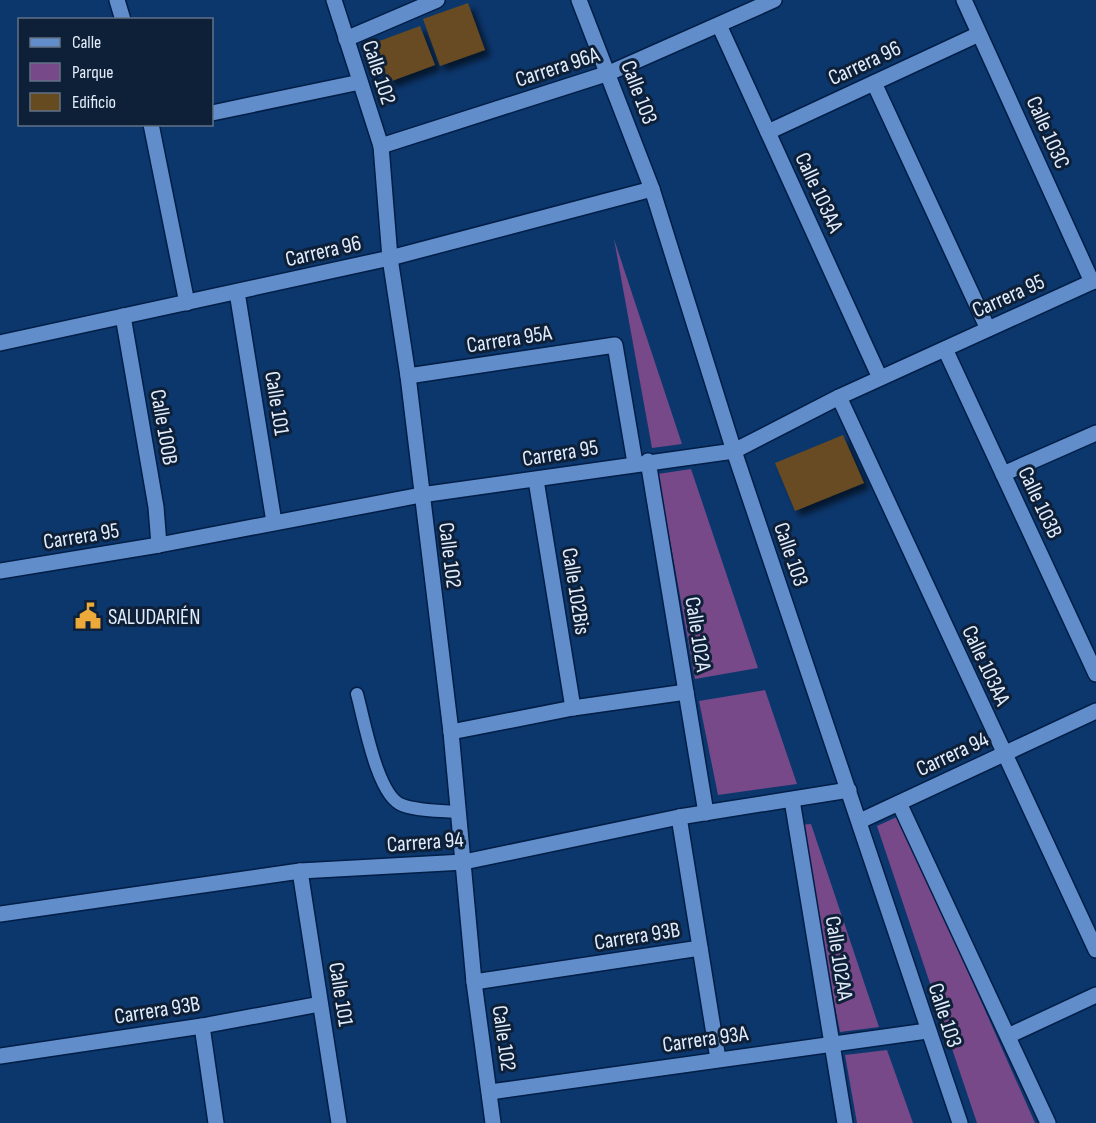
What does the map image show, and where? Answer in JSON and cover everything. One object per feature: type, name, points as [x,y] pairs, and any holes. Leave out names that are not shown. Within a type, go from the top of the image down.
[{"type":"street","points":[[117,0],[122,18]]},
{"type":"street","name":"Calle 102","points":[[334,0],[381,146],[390,258],[408,376],[451,732],[474,982],[493,1123]]},
{"type":"street","points":[[346,39],[437,0]]},
{"type":"street","name":"Calle 103","points":[[579,0],[652,189],[734,451],[860,821],[927,1031],[960,1123]]},
{"type":"street","name":"Carrera 96A","points":[[381,146],[609,73],[774,0]]},
{"type":"street","name":"Calle 103C","points":[[964,0],[1094,281]]},
{"type":"street","name":"Calle 103AA","points":[[719,25],[880,378]]},
{"type":"street","name":"Carrera 96","points":[[768,132],[980,33]]},
{"type":"street","points":[[213,113],[360,82]]},
{"type":"street","points":[[874,83],[988,329]]},
{"type":"street","points":[[152,126],[187,303]]},
{"type":"street","name":"Carrera 96","points":[[0,343],[390,258],[652,189]]},
{"type":"street","name":"Carrera 95","points":[[0,571],[159,545],[421,495],[536,480],[641,462],[734,451],[839,397],[1094,281]]},
{"type":"street","name":"Calle 101","points":[[237,292],[274,522]]},
{"type":"street","name":"Calle 100B","points":[[123,316],[156,507],[159,545]]},
{"type":"street","name":"Carrera 95A","points":[[408,376],[615,345]]},
{"type":"street","name":"Calle 102A","points":[[615,345],[641,462],[686,692],[706,813]]},
{"type":"street","name":"Calle 103B","points":[[945,349],[1096,674]]},
{"type":"street","name":"Calle 103AA","points":[[839,397],[1096,950]]},
{"type":"street","points":[[1003,474],[1096,433]]},
{"type":"street","name":"Calle 102Bis","points":[[536,480],[573,708]]},
{"type":"street","points":[[451,732],[573,708],[686,692]]},
{"type":"street","name":"Carrera 94","points":[[860,821],[1096,711]]},
{"type":"street","name":"Carrera 94","points":[[0,914],[300,871],[464,862],[679,817],[849,790]]},
{"type":"street","name":"Calle 102AA","points":[[792,800],[830,1043],[845,1123]]},
{"type":"street","name":"Calle 103","points":[[899,803],[1048,1123]]},
{"type":"street","points":[[679,817],[718,1059]]},
{"type":"street","name":"Calle 101","points":[[300,871],[339,1123]]},
{"type":"street","name":"Carrera 93B","points":[[474,982],[700,948]]},
{"type":"street","points":[[1008,1036],[1096,995]]},
{"type":"street","name":"Carrera 93B","points":[[0,1056],[202,1026],[320,1004]]},
{"type":"street","points":[[202,1026],[216,1123]]},
{"type":"street","name":"Carrera 93A","points":[[490,1092],[927,1031]]},
{"type":"lane","points":[[357,694],[383,784],[392,799],[401,805],[458,812]]},
{"type":"green space","points":[[614,239],[682,444],[652,448]]},
{"type":"green space","points":[[691,469],[758,668],[695,679],[658,474]]},
{"type":"green space","points":[[765,690],[797,784],[718,795],[699,701]]},
{"type":"green space","points":[[899,816],[1035,1123],[977,1123],[877,826]]},
{"type":"green space","points":[[811,824],[879,1027],[840,1032],[800,825]]},
{"type":"green space","points":[[887,1050],[913,1123],[857,1123],[845,1055]]},
{"type":"building","points":[[468,3],[485,50],[440,66],[423,19]]},
{"type":"building","points":[[420,26],[435,65],[389,82],[374,43]]},
{"type":"building","points":[[843,435],[864,483],[795,511],[775,463]]},
{"type":"place","name":"SALUDARIÉN","points":[[88,616]]}]
